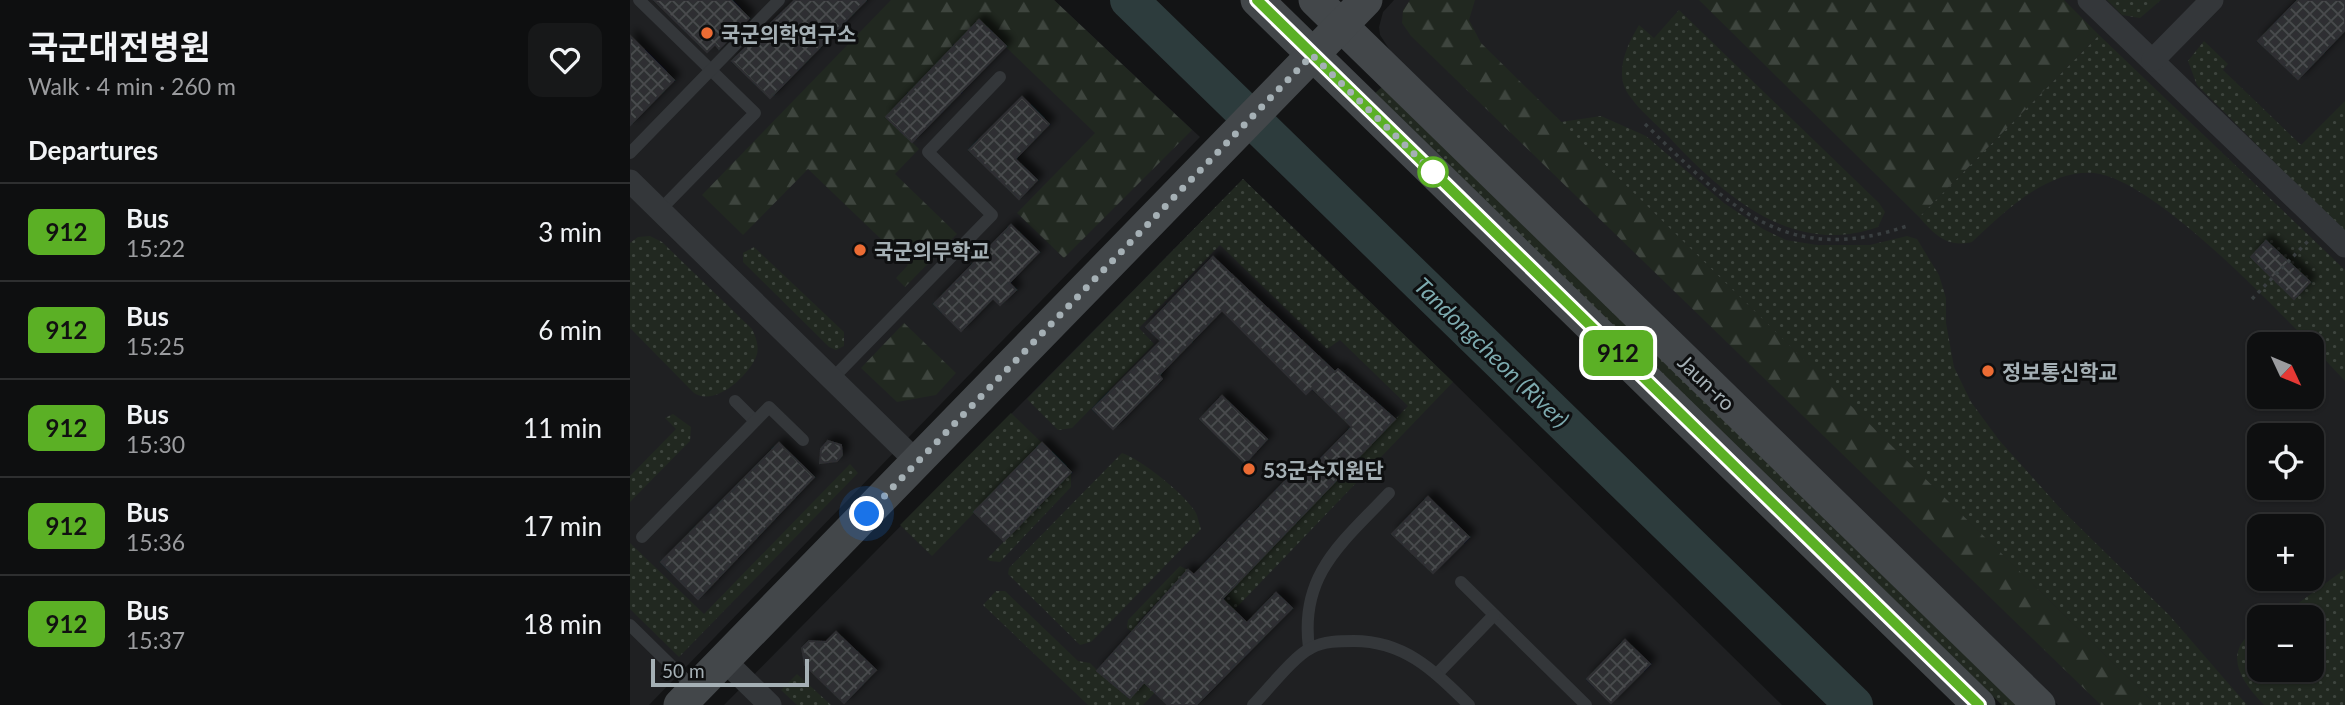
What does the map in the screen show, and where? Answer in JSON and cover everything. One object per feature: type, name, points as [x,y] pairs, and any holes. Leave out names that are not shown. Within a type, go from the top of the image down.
[{"type":"street","name":"Jaun-ro","points":[[1257,0],[1979,705]]},
{"type":"street","name":"Jaun-ro","points":[[1315,0],[2039,705]]},
{"type":"street","points":[[688,697],[1366,0]]},
{"type":"street","points":[[2089,0],[2345,246]]},
{"type":"street","points":[[2153,60],[2212,0]]},
{"type":"street","points":[[630,181],[917,462]]},
{"type":"street","points":[[724,660],[770,705]]},
{"type":"lane","points":[[639,0],[755,113],[660,210]]},
{"type":"lane","points":[[630,153],[779,0]]},
{"type":"lane","points":[[832,379],[992,215],[928,152],[1000,77]]},
{"type":"lane","points":[[735,401],[755,421]]},
{"type":"lane","points":[[642,537],[769,407],[803,440]]},
{"type":"lane","points":[[1310,648],[1308,613],[1318,575],[1330,555],[1389,493]]},
{"type":"lane","points":[[1461,582],[1586,705]]},
{"type":"lane","points":[[1437,674],[1494,615]]},
{"type":"lane","points":[[630,625],[688,697]]},
{"type":"lane","points":[[1253,705],[1310,648],[1335,641],[1379,642],[1414,656],[1469,705]]},
{"type":"path","points":[[1645,124],[1733,203],[1766,226],[1785,234],[1840,240],[1884,234],[1910,225]]},
{"type":"path","points":[[2252,299],[2324,225]]},
{"type":"shaded area","name":"국군의무학교","points":[[630,0],[1054,0],[1200,137],[649,705],[630,705]]},
{"type":"shaded area","name":"정보통신학교","points":[[1394,0],[2345,0],[2345,705],[2058,705],[1393,55],[1380,35],[1383,12]]},
{"type":"shaded area","name":"53군수지원단","points":[[1243,179],[1453,382],[1782,705],[724,705]]},
{"type":"green space","points":[[891,0],[1054,0],[1192,130],[1064,258],[1017,213],[1095,133],[979,21],[886,117],[919,149],[895,174],[957,234],[905,287],[896,278],[908,265],[808,169],[743,235],[702,195]]},
{"type":"green space","points":[[1410,0],[1475,0],[1469,20],[1481,43],[2156,705],[2101,705],[1411,36],[1402,23],[1403,10]]},
{"type":"green space","points":[[1699,0],[2064,0],[2099,35],[1919,217]]},
{"type":"green space","points":[[2107,0],[2161,0],[2140,18],[2122,15]]},
{"type":"green space","points":[[1679,10],[1879,203],[1885,212],[1878,227],[1846,234],[1816,234],[1787,227],[1760,214],[1734,198],[1710,178],[1637,105],[1627,92],[1622,78],[1628,46],[1639,25],[1654,38]]},
{"type":"green space","points":[[2099,35],[2345,270],[2345,381],[2324,359],[2324,332],[2298,332],[2262,295],[2189,229],[2154,201],[2121,182],[2094,173],[2059,178],[2043,185],[2012,206],[1972,242],[1948,241],[1919,217]]},
{"type":"green space","points":[[2204,41],[2228,64],[2223,70],[2301,145],[2345,101],[2345,233],[2197,85],[2188,61]]},
{"type":"green space","points":[[1382,87],[2017,705],[2002,705],[1374,94]]},
{"type":"green space","points":[[1601,116],[1646,136],[1724,203],[1763,229],[1786,240],[1817,245],[1870,245],[1907,236],[1917,239],[1939,275],[1946,298],[1946,323],[1954,367],[1971,402],[1999,440],[2060,508],[2170,616],[2247,705],[2156,705],[1561,122]]},
{"type":"green space","points":[[1243,179],[1453,382],[1143,705],[1088,705],[983,605],[996,591],[1005,591],[1078,661],[1090,663],[1112,685],[1150,646],[1127,628],[1128,620],[1180,566],[1188,570],[1137,623],[1159,643],[1222,599],[1408,406],[1340,340],[1327,349],[1220,245],[1139,328],[1154,344],[1072,428],[1058,430],[1027,399]]},
{"type":"green space","points":[[650,236],[662,242],[752,329],[758,346],[756,357],[746,373],[721,393],[702,396],[694,393],[630,328],[630,243],[638,237]]},
{"type":"green space","points":[[754,247],[844,332],[844,346],[836,350],[829,347],[743,262],[743,253]]},
{"type":"green space","points":[[904,323],[956,373],[936,395],[897,402],[861,368]]},
{"type":"green space","points":[[1011,413],[1042,443],[932,556],[900,525]]},
{"type":"green space","points":[[673,414],[691,427],[690,441],[630,502],[630,476],[676,429],[665,418]]},
{"type":"green space","points":[[1122,453],[1151,470],[1183,497],[1196,513],[1201,529],[1091,642],[1080,645],[1008,574],[1009,568]]},
{"type":"green space","points":[[850,464],[858,473],[679,657],[630,609],[630,543],[704,614]]},
{"type":"green space","points":[[1071,472],[1071,487],[1000,562],[987,559]]},
{"type":"green space","points":[[2345,569],[2345,705],[2264,705],[2241,675],[2237,655],[2240,646],[2247,636],[2247,682],[2324,682],[2324,605],[2296,605],[2315,591],[2324,591],[2324,584]]},
{"type":"green space","points":[[797,674],[831,705],[797,705],[781,690]]},
{"type":"building","name":"국군의학연구소","points":[[654,0],[731,0],[749,18],[719,49],[715,44],[707,52]]},
{"type":"building","points":[[795,0],[866,0],[770,98],[732,61]]},
{"type":"building","points":[[2298,0],[2345,0],[2345,30],[2298,79],[2258,41]]},
{"type":"building","points":[[979,20],[1006,46],[912,142],[886,117]]},
{"type":"building","points":[[630,36],[674,80],[630,125]]},
{"type":"building","points":[[1022,97],[1049,124],[1015,159],[1037,180],[1019,199],[969,150]]},
{"type":"building","points":[[1011,225],[1039,252],[1009,283],[1016,290],[1000,305],[993,298],[961,331],[934,304]]},
{"type":"building","points":[[2266,241],[2310,282],[2294,299],[2251,257]]},
{"type":"building","points":[[1213,257],[1335,372],[1338,369],[1395,419],[1222,599],[1247,623],[1276,593],[1292,608],[1196,705],[1168,705],[1144,682],[1130,698],[1097,671],[1188,570],[1194,575],[1295,471],[1303,477],[1352,427],[1312,388],[1306,394],[1222,310],[1159,375],[1162,379],[1113,429],[1093,409],[1161,341],[1146,327]]},
{"type":"building","points":[[1222,396],[1267,439],[1245,463],[1200,419]]},
{"type":"building","points":[[828,441],[841,445],[842,455],[837,461],[820,463],[821,449]]},
{"type":"building","points":[[779,443],[814,477],[698,599],[661,562]]},
{"type":"building","points":[[1042,443],[1071,472],[1004,541],[974,512]]},
{"type":"building","points":[[1428,497],[1469,537],[1433,573],[1392,534]]},
{"type":"building","points":[[836,632],[876,670],[844,703],[805,665],[802,648],[809,641],[826,642]]},
{"type":"building","points":[[1625,640],[1650,664],[1611,703],[1587,679]]},
{"type":"waterway","name":"Tandongcheon (River)","points":[[1129,0],[1854,705]]},
{"type":"bus line","name":"912","points":[[1257,0],[1979,705]]},
{"type":"place","name":"국군의학연구소","points":[[707,33]]},
{"type":"place","name":"국군의무학교","points":[[860,250]]},
{"type":"place","name":"정보통신학교","points":[[1988,371]]},
{"type":"place","name":"53군수지원단","points":[[1249,469]]},
{"type":"route","points":[[867,514],[1312,55],[1434,174],[1433,172]]}]
